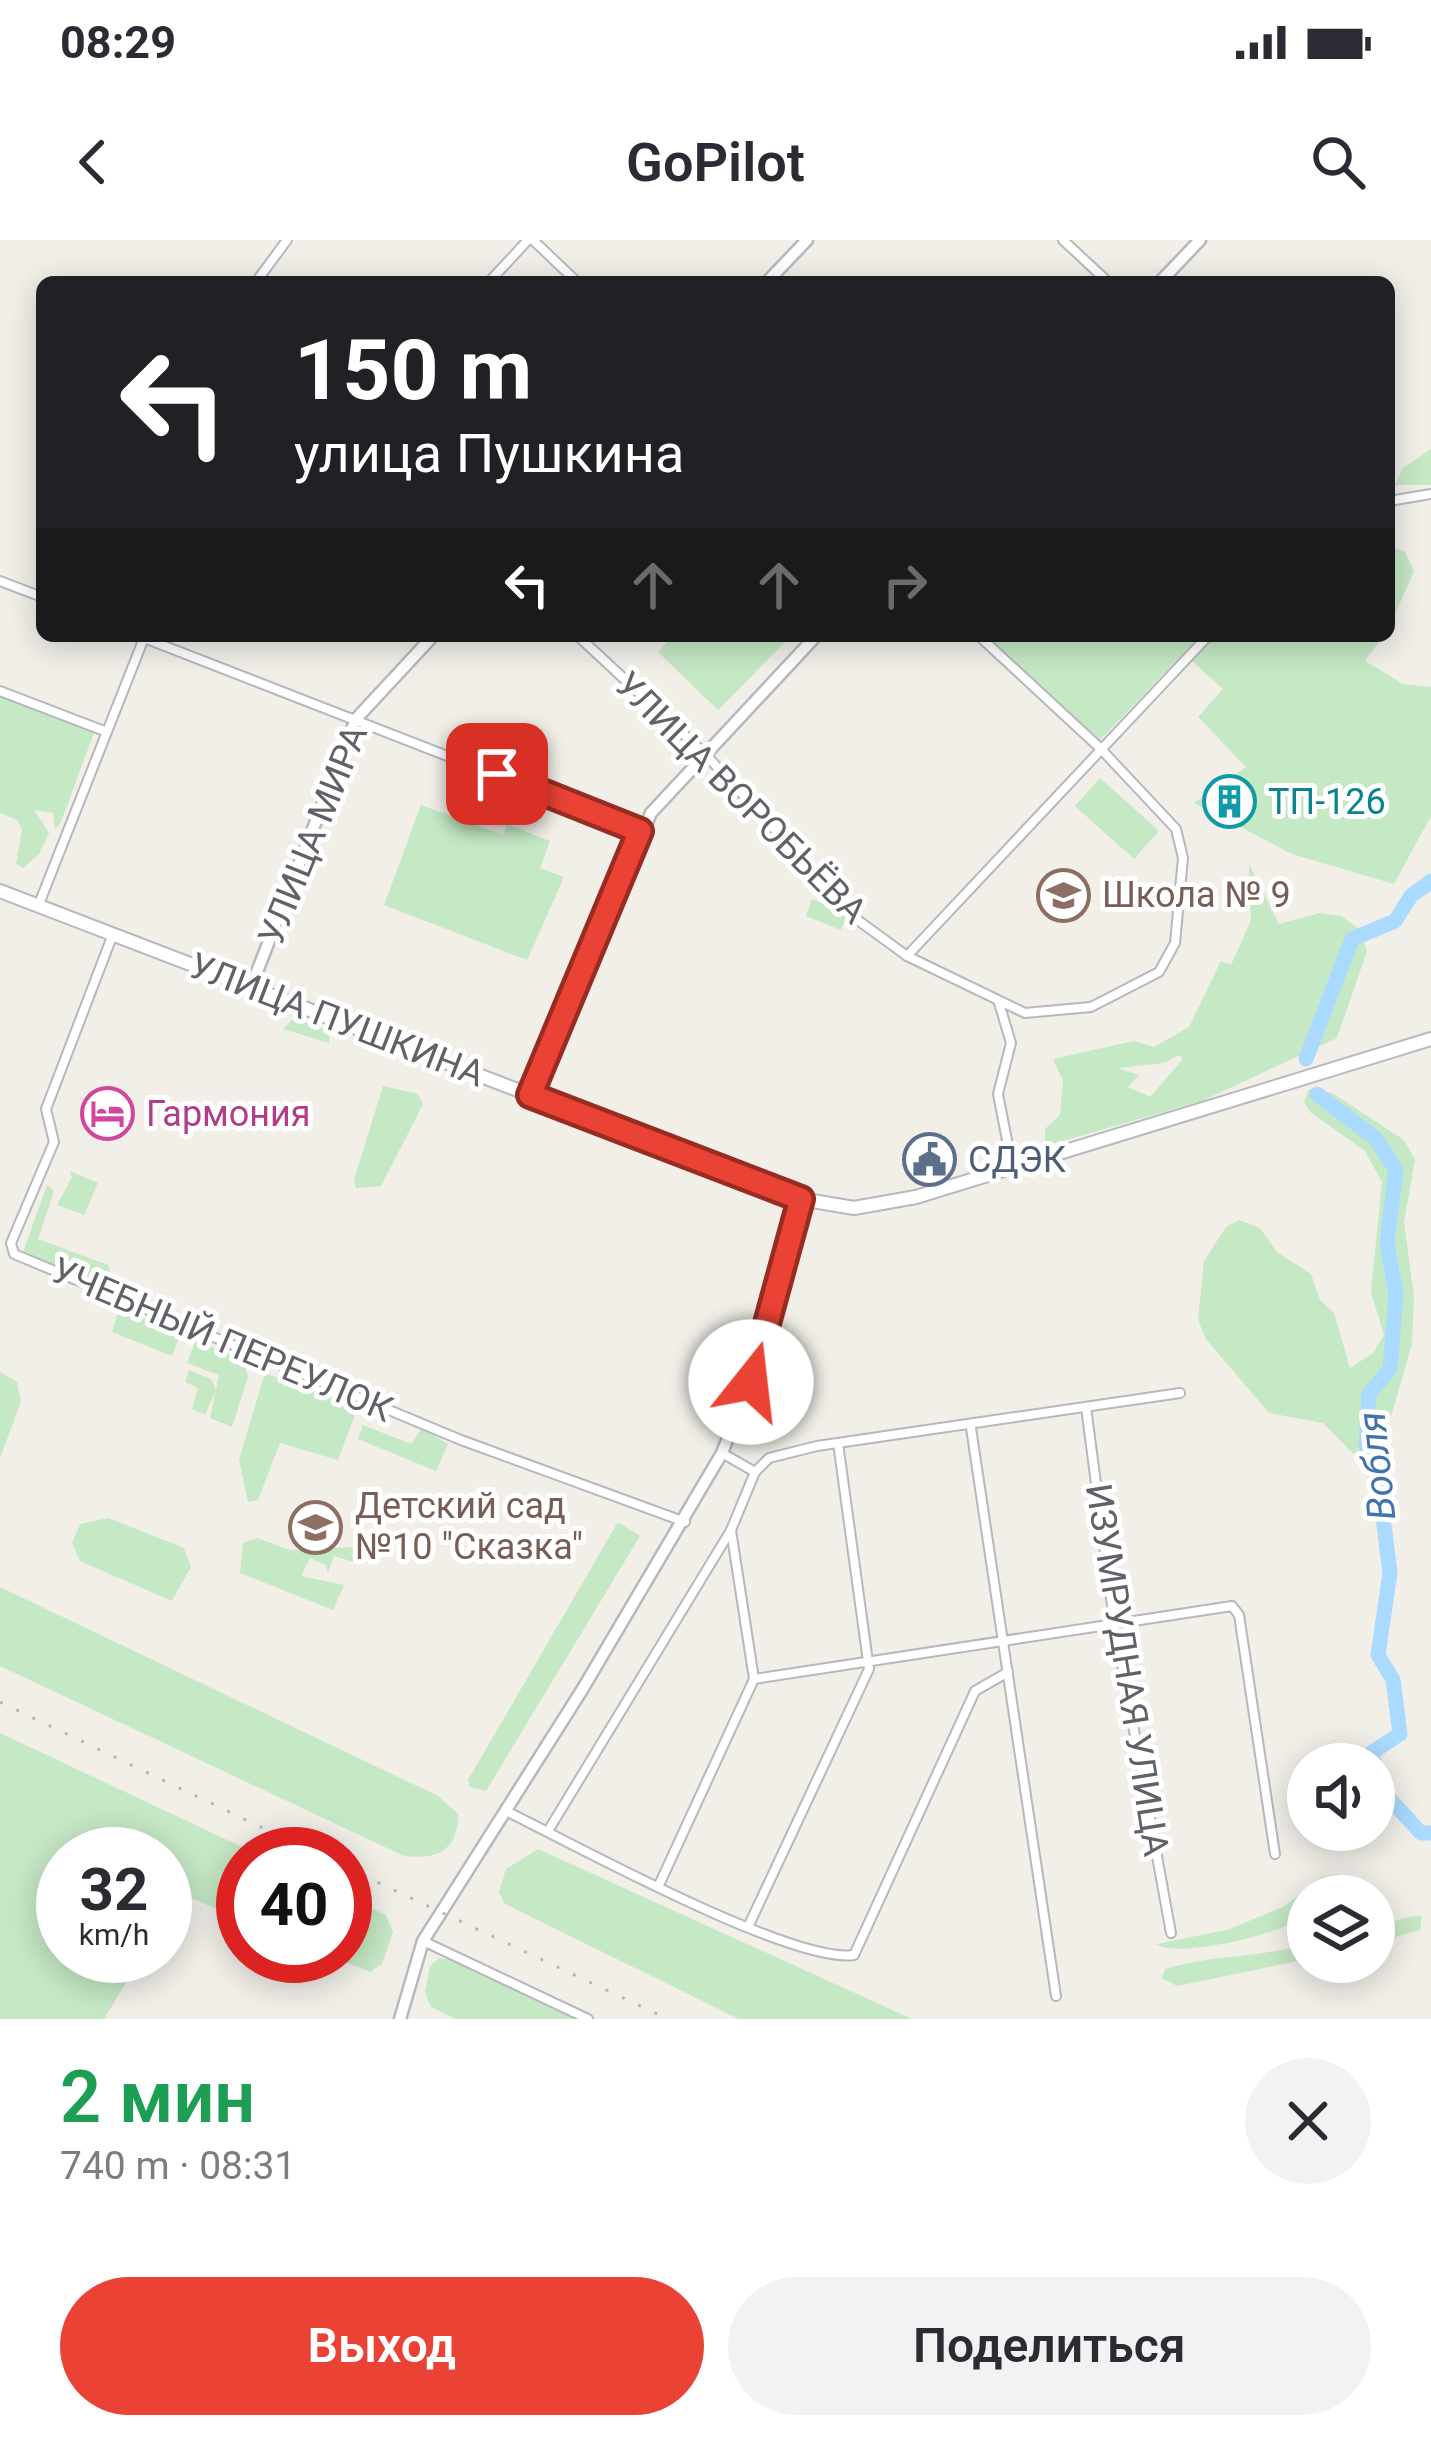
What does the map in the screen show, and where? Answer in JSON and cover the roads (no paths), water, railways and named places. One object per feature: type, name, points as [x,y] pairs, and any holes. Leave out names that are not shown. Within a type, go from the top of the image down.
[{"type":"main road","name":"УЛИЦА ПУШКИНА","points":[[0,891],[801,1199],[869,1207],[1431,1039]]},
{"type":"street","points":[[260,276],[287,240]]},
{"type":"street","points":[[495,276],[531,240],[570,276]]},
{"type":"street","points":[[773,276],[807,240]]},
{"type":"street","points":[[1064,240],[1102,276]]},
{"type":"street","points":[[1166,276],[1200,240]]},
{"type":"street","points":[[1395,500],[1431,494]]},
{"type":"street","points":[[0,580],[36,595]]},
{"type":"street","points":[[39,904],[139,642]]},
{"type":"street","points":[[154,642],[640,831]]},
{"type":"street","name":"УЛИЦА МИРА","points":[[251,987],[356,719],[427,642]]},
{"type":"street","name":"УЛИЦА ВОРОБЬЁВА","points":[[585,642],[706,754],[859,921],[907,956],[1025,1013],[1091,1006],[1159,972],[1175,943],[1183,857],[1176,829],[1100,749],[985,642]]},
{"type":"street","points":[[530,1095],[640,831],[811,642]]},
{"type":"street","points":[[907,956],[1202,642]]},
{"type":"street","points":[[0,691],[106,732]]},
{"type":"street","name":"УЧЕБНЫЙ ПЕРЕУЛОК","points":[[113,933],[46,1109],[54,1142],[11,1248],[260,1358],[685,1522]]},
{"type":"street","points":[[998,1002],[1011,1043],[998,1094],[1012,1166]]},
{"type":"street","points":[[400,2019],[423,1941],[685,1522],[722,1453],[755,1370],[801,1199]]},
{"type":"street","points":[[548,1831],[731,1530],[754,1472],[777,1456],[1180,1393]]},
{"type":"street","name":"ИЗУМРУДНАЯ УЛИЦА","points":[[1086,1407],[1114,1622],[1171,1933]]},
{"type":"street","points":[[971,1427],[1056,1996]]},
{"type":"street","points":[[748,1927],[867,1678],[869,1661],[838,1443]]},
{"type":"street","points":[[722,1453],[754,1472]]},
{"type":"street","points":[[659,1885],[754,1679],[731,1530]]},
{"type":"street","points":[[754,1679],[1232,1606],[1239,1615],[1275,1855]]},
{"type":"street","points":[[504,1810],[748,1927],[830,1959],[854,1955],[975,1691],[1008,1672]]},
{"type":"street","points":[[423,1941],[588,2019]]},
{"type":"waterway","name":"Вобля","points":[[1306,1059],[1352,939],[1395,921],[1411,896],[1431,881]]},
{"type":"waterway","name":"Вобля","points":[[1317,1094],[1376,1139],[1396,1170],[1387,1242],[1396,1295],[1390,1369],[1369,1394],[1366,1445],[1380,1493],[1390,1573],[1378,1655],[1393,1680],[1400,1734],[1371,1753],[1386,1795],[1421,1833],[1431,1833]]},
{"type":"railway","points":[[0,1702],[261,1827]]},
{"type":"railway","points":[[372,1880],[668,2019]]},
{"type":"place","name":"ТП-126","points":[[1229,802]]},
{"type":"place","name":"Школа № 9","points":[[1063,895]]},
{"type":"place","name":"Гармония","points":[[107,1114]]},
{"type":"place","name":"СДЭК","points":[[929,1160]]},
{"type":"place","name":"Детский сад №10 \"Сказка\"","points":[[316,1527]]}]
